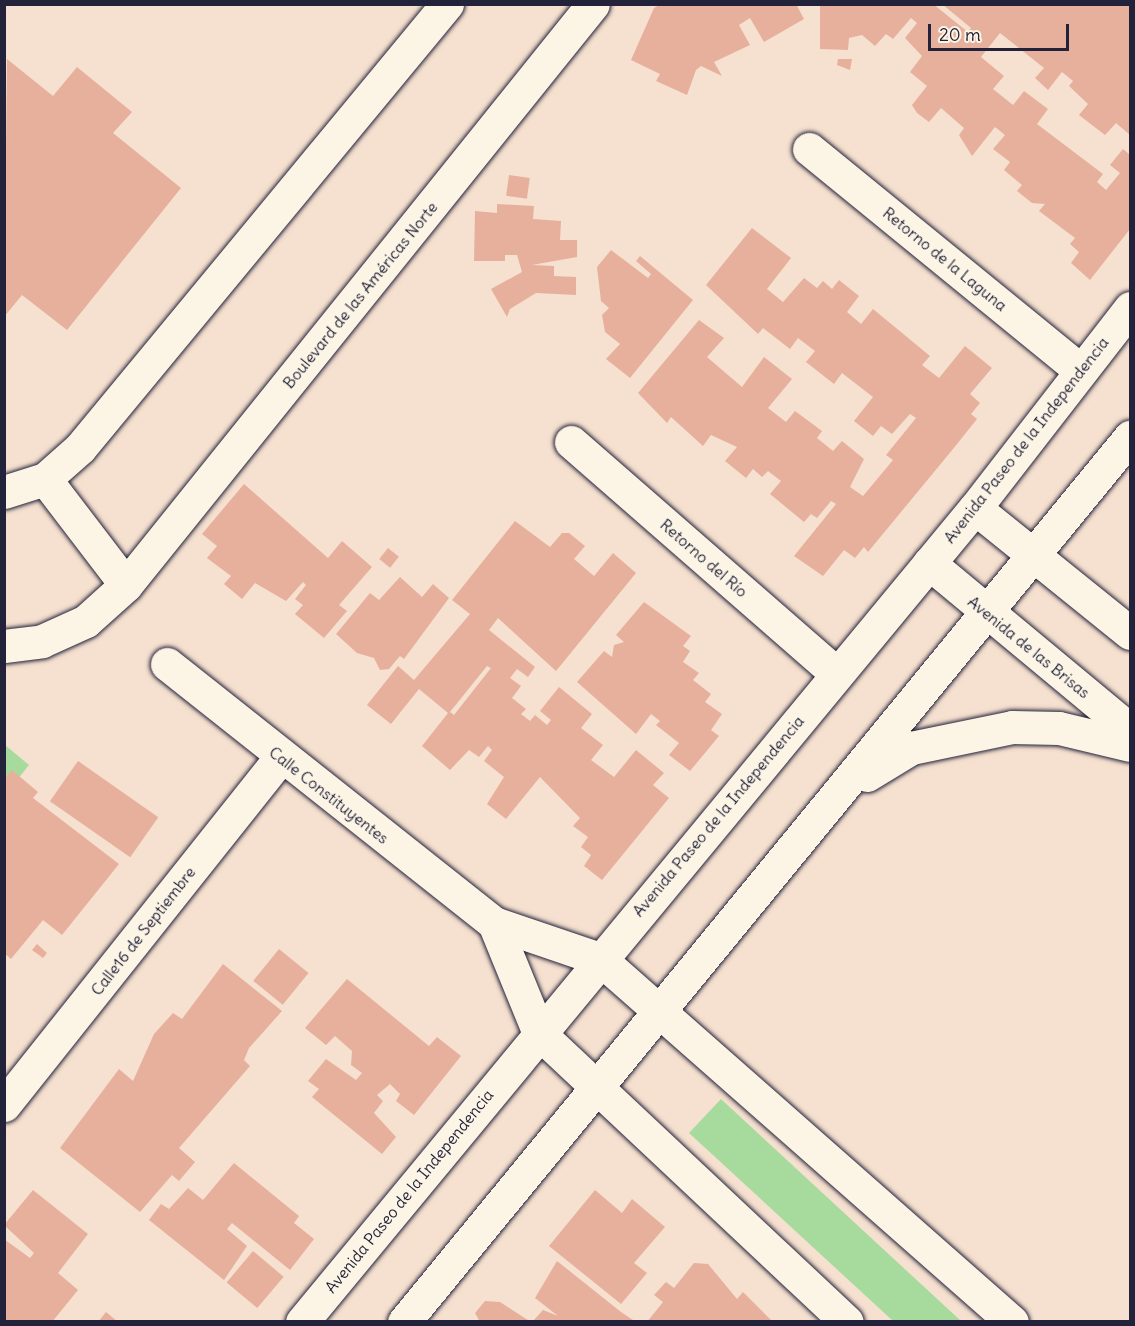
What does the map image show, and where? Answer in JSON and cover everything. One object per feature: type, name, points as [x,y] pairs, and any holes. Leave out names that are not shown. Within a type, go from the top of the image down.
[{"type":"street","points":[[4,492],[45,479],[80,448],[447,4]]},
{"type":"street","name":"Boulevard de las Américas Norte","points":[[4,646],[42,641],[86,621],[126,585],[593,4]]},
{"type":"street","name":"Retorno de la Laguna","points":[[809,149],[1080,370]]},
{"type":"street","name":"Avenida Paseo de la Independencia","points":[[302,1322],[538,1033],[975,508],[1080,370],[1131,308]]},
{"type":"street","points":[[404,1322],[662,1007],[846,789],[1131,436]]},
{"type":"street","name":"Retorno del Río","points":[[571,442],[836,673]]},
{"type":"street","points":[[45,479],[126,585]]},
{"type":"street","points":[[975,508],[1032,557],[1131,633]]},
{"type":"street","name":"Avenida de las Brisas","points":[[928,563],[1131,730]]},
{"type":"street","name":"Calle Constituyentes","points":[[167,664],[281,757],[494,923],[600,959],[662,1007],[1012,1322]]},
{"type":"street","points":[[846,789],[911,748],[973,732],[1059,729],[1131,745]]},
{"type":"street","name":"Calle16 de Septiembre","points":[[4,1105],[281,757]]},
{"type":"street","points":[[494,923],[538,1033],[847,1322]]},
{"type":"green space","points":[[5,745],[29,765],[5,795]]},
{"type":"green space","points":[[721,1099],[961,1321],[893,1321],[689,1133]]},
{"type":"building","points":[[661,4],[796,4],[804,19],[764,42],[750,18],[739,25],[750,45],[714,62],[722,76],[701,66],[696,70],[687,95],[656,81],[660,74],[631,60],[654,8]]},
{"type":"building","points":[[820,4],[933,4],[968,32],[971,28],[942,4],[1130,4],[1130,135],[1116,123],[1105,135],[1079,115],[1088,104],[1069,86],[1073,81],[1062,72],[1048,90],[1035,78],[1044,68],[1000,33],[981,57],[1004,76],[993,89],[1013,105],[1024,91],[1048,109],[1037,124],[1103,174],[1097,182],[1106,190],[1120,173],[1110,165],[1123,149],[1130,155],[1130,229],[1090,280],[1071,263],[1079,252],[1070,244],[1075,238],[1039,211],[1045,204],[1032,203],[1017,191],[1022,185],[1004,170],[1010,162],[993,149],[1005,135],[995,127],[972,156],[959,135],[964,128],[941,108],[929,122],[917,113],[912,105],[927,86],[910,72],[922,56],[905,38],[917,23],[911,18],[893,39],[886,34],[875,46],[862,35],[849,38],[848,50],[820,49]]},
{"type":"building","points":[[7,59],[53,96],[77,67],[132,112],[113,133],[181,188],[67,330],[22,295],[4,317]]},
{"type":"building","points":[[838,59],[852,59],[850,70],[837,65]]},
{"type":"building","points":[[509,175],[530,178],[527,199],[506,196]]},
{"type":"building","points":[[497,204],[534,206],[533,219],[561,221],[560,240],[577,240],[577,257],[532,265],[554,266],[554,276],[576,277],[576,295],[536,293],[510,309],[507,317],[491,289],[522,272],[517,255],[505,255],[505,261],[474,261],[475,211],[497,213]]},
{"type":"building","points":[[752,228],[791,258],[767,289],[783,302],[804,278],[817,288],[823,281],[832,289],[839,280],[859,296],[847,312],[861,324],[873,309],[930,356],[922,365],[939,378],[965,346],[992,368],[970,394],[980,403],[971,414],[977,419],[953,449],[868,552],[864,547],[855,558],[844,550],[823,576],[794,556],[836,504],[831,501],[817,518],[811,514],[804,522],[770,494],[781,481],[768,471],[762,477],[753,469],[746,478],[725,461],[737,447],[711,435],[703,446],[671,417],[667,423],[638,393],[699,320],[724,338],[707,357],[742,387],[764,357],[792,379],[768,408],[786,422],[795,411],[822,431],[817,438],[833,451],[842,441],[864,459],[850,487],[863,496],[893,460],[886,455],[916,418],[910,414],[892,434],[881,426],[873,436],[854,421],[873,397],[842,373],[834,384],[806,362],[815,351],[798,338],[790,349],[763,328],[758,334],[706,285]]},
{"type":"building","points":[[611,250],[648,278],[651,274],[636,261],[640,256],[693,300],[630,378],[606,359],[620,344],[605,332],[602,315],[609,308],[601,301],[597,267]]},
{"type":"building","points":[[244,484],[328,558],[342,541],[372,567],[339,605],[347,611],[324,638],[295,614],[303,605],[295,599],[306,585],[303,582],[286,601],[255,583],[242,599],[224,584],[231,576],[207,558],[217,546],[202,534]]},
{"type":"building","points":[[515,521],[550,547],[562,533],[569,533],[585,546],[574,559],[594,576],[613,553],[636,573],[556,671],[498,618],[489,630],[535,667],[528,677],[517,669],[510,678],[521,686],[512,698],[526,709],[521,714],[530,721],[535,715],[547,725],[551,720],[540,711],[559,687],[592,714],[581,728],[603,745],[591,760],[614,777],[636,750],[664,773],[653,785],[669,798],[602,880],[584,866],[591,855],[581,847],[588,837],[573,826],[580,818],[540,777],[506,819],[487,804],[504,777],[484,761],[492,750],[488,746],[479,757],[469,750],[450,770],[422,746],[448,713],[419,689],[391,724],[367,705],[398,666],[414,680],[470,614],[452,600]],"holes":[[[487,666],[491,668],[454,715],[450,712]]]},
{"type":"building","points":[[388,548],[399,557],[390,568],[379,559]]},
{"type":"building","points":[[400,577],[422,597],[433,584],[449,598],[404,659],[400,656],[389,669],[380,670],[374,658],[357,653],[336,634],[370,593],[379,600]]},
{"type":"building","points":[[644,602],[691,636],[683,646],[690,651],[683,662],[699,673],[693,680],[711,694],[705,702],[722,714],[711,730],[719,736],[690,771],[669,755],[679,743],[656,725],[660,721],[651,714],[636,734],[577,682],[604,651],[612,657],[614,645],[624,642],[616,635]]},
{"type":"building","points":[[78,761],[158,817],[130,857],[50,801]]},
{"type":"building","points":[[12,770],[38,792],[33,798],[119,864],[62,935],[43,920],[11,959],[4,953],[4,779]]},
{"type":"building","points":[[37,944],[47,953],[43,958],[32,950]]},
{"type":"building","points":[[279,949],[309,973],[283,1005],[253,981]]},
{"type":"building","points":[[223,964],[282,1011],[249,1048],[244,1060],[250,1066],[179,1148],[195,1162],[179,1181],[172,1175],[140,1212],[60,1148],[119,1069],[133,1081],[154,1034],[173,1013],[182,1019]]},
{"type":"building","points":[[347,979],[429,1046],[437,1037],[461,1056],[414,1115],[396,1101],[400,1094],[390,1084],[377,1095],[383,1101],[374,1113],[396,1137],[382,1154],[312,1097],[319,1089],[308,1081],[326,1059],[356,1080],[362,1073],[351,1065],[352,1051],[335,1036],[326,1045],[305,1028]]},
{"type":"building","points":[[234,1163],[299,1216],[294,1223],[314,1239],[290,1270],[232,1223],[227,1229],[247,1246],[224,1280],[149,1220],[161,1204],[169,1209],[188,1188],[203,1200]]},
{"type":"building","points":[[33,1190],[88,1234],[58,1273],[78,1290],[52,1322],[4,1322],[4,1239],[30,1258],[34,1253],[4,1225]]},
{"type":"building","points":[[595,1190],[622,1213],[632,1199],[665,1227],[634,1263],[647,1273],[621,1304],[549,1246]]},
{"type":"building","points":[[253,1251],[284,1277],[257,1308],[227,1282]]},
{"type":"building","points":[[557,1261],[636,1322],[532,1322],[543,1310],[558,1316],[535,1298]]},
{"type":"building","points":[[694,1263],[708,1264],[737,1299],[743,1292],[773,1322],[647,1322],[663,1302],[654,1295],[666,1282],[674,1288]]},
{"type":"building","points":[[485,1301],[500,1302],[531,1322],[480,1322],[475,1313]]},
{"type":"building","points":[[106,1312],[118,1322],[98,1322]]}]
